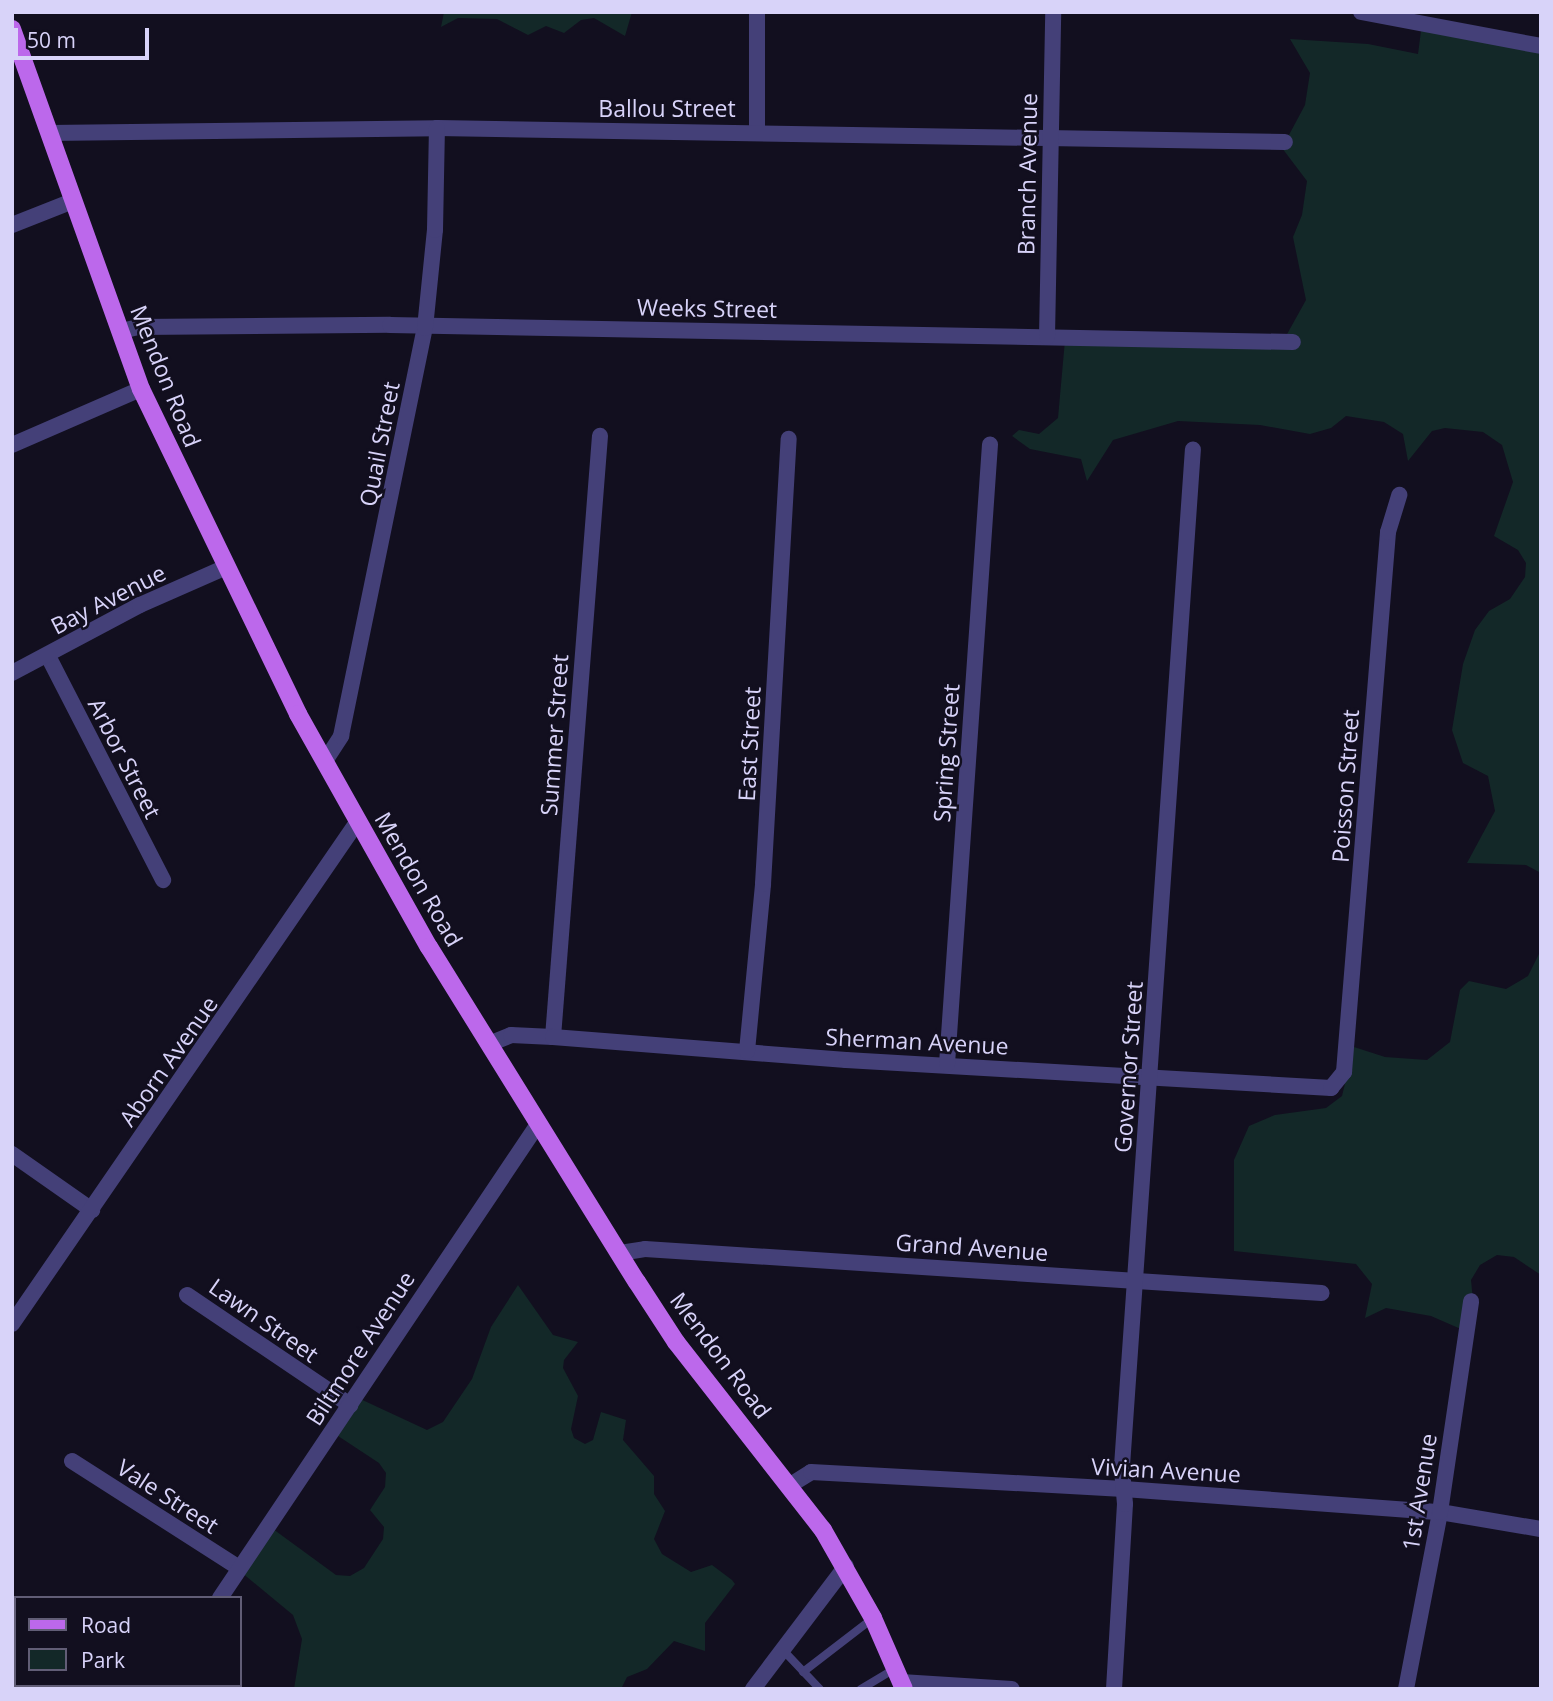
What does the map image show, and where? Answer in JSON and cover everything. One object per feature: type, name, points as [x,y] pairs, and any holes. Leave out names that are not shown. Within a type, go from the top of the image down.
[{"type":"main road","name":"Mendon Road","points":[[12,29],[141,389],[224,568],[324,761],[489,1044],[676,1342],[792,1484],[846,1566],[873,1618],[900,1680]]},
{"type":"street","points":[[757,12],[757,131]]},
{"type":"street","name":"Branch Avenue","points":[[1046,337],[1053,12]]},
{"type":"street","points":[[1361,12],[1541,46]]},
{"type":"street","name":"Ballou Street","points":[[49,133],[437,128],[757,131],[1051,140],[1285,142]]},
{"type":"street","name":"Quail Street","points":[[324,761],[341,736],[425,328],[435,230],[437,128]]},
{"type":"street","points":[[12,225],[73,201]]},
{"type":"street","name":"Weeks Street","points":[[121,331],[139,327],[272,325],[1293,342]]},
{"type":"street","points":[[12,445],[141,389]]},
{"type":"street","name":"Summer Street","points":[[553,1037],[600,436]]},
{"type":"street","name":"East Street","points":[[747,1051],[763,884],[789,439]]},
{"type":"street","name":"Spring Street","points":[[947,1065],[990,444]]},
{"type":"street","name":"Governor Street","points":[[1114,1689],[1124,1489],[1122,1466],[1193,449]]},
{"type":"street","name":"Poisson Street","points":[[1342,1081],[1388,532],[1399,495]]},
{"type":"street","name":"Bay Avenue","points":[[12,673],[140,605],[224,568]]},
{"type":"street","name":"Arbor Street","points":[[48,656],[163,880]]},
{"type":"street","name":"Aborn Avenue","points":[[12,1324],[358,821]]},
{"type":"street","name":"Sherman Avenue","points":[[489,1044],[511,1035],[1150,1079],[1316,1088],[1331,1088],[1342,1081]]},
{"type":"street","name":"Biltmore Avenue","points":[[221,1596],[538,1124]]},
{"type":"street","points":[[12,1154],[92,1210]]},
{"type":"street","name":"Grand Avenue","points":[[620,1253],[658,1250],[1322,1293]]},
{"type":"street","name":"Lawn Street","points":[[187,1295],[350,1405]]},
{"type":"street","name":"1st Avenue","points":[[1406,1689],[1440,1511],[1471,1301]]},
{"type":"street","name":"Vale Street","points":[[72,1461],[239,1568]]},
{"type":"street","name":"Vivian Avenue","points":[[792,1484],[811,1472],[1124,1489],[1440,1511],[1541,1529]]},
{"type":"street","points":[[753,1689],[846,1566]]},
{"type":"street","points":[[900,1680],[1012,1689]]},
{"type":"lane","points":[[803,1672],[873,1618]]},
{"type":"lane","points":[[782,1649],[820,1689]]},
{"type":"lane","points":[[861,1689],[900,1680]]},
{"type":"green space","points":[[444,12],[632,12],[625,36],[594,18],[581,20],[564,33],[546,26],[528,35],[497,19],[458,18],[441,27]]},
{"type":"green space","points":[[1421,31],[1541,44],[1541,873],[1526,865],[1467,863],[1495,811],[1488,776],[1463,763],[1452,730],[1463,664],[1475,630],[1489,611],[1510,599],[1525,577],[1526,563],[1518,550],[1494,536],[1513,482],[1502,445],[1483,432],[1445,428],[1432,431],[1408,461],[1403,434],[1384,422],[1346,416],[1331,428],[1310,434],[1260,425],[1178,421],[1113,440],[1087,481],[1081,459],[1030,449],[1012,436],[1019,430],[1039,434],[1058,418],[1065,340],[1281,345],[1306,300],[1293,237],[1302,215],[1307,181],[1282,148],[1305,105],[1310,73],[1290,39],[1368,44],[1418,54]]},
{"type":"green space","points":[[1541,950],[1541,1275],[1514,1257],[1497,1255],[1480,1265],[1471,1280],[1474,1311],[1470,1333],[1431,1316],[1386,1308],[1365,1318],[1372,1284],[1356,1264],[1234,1251],[1234,1160],[1249,1126],[1275,1115],[1326,1108],[1342,1096],[1354,1047],[1385,1057],[1427,1060],[1450,1042],[1460,990],[1469,981],[1506,989],[1528,976]]},
{"type":"green space","points":[[518,1285],[553,1335],[578,1342],[564,1360],[563,1368],[578,1396],[571,1429],[574,1438],[585,1444],[593,1440],[601,1412],[626,1420],[623,1440],[654,1476],[654,1494],[665,1511],[654,1539],[662,1554],[691,1572],[712,1565],[735,1584],[705,1623],[705,1651],[674,1641],[647,1669],[627,1677],[621,1689],[294,1689],[302,1639],[293,1615],[241,1572],[273,1529],[336,1575],[350,1576],[364,1568],[383,1539],[384,1527],[370,1510],[385,1487],[386,1473],[379,1463],[332,1432],[356,1397],[427,1430],[443,1422],[472,1379],[491,1327]]}]
